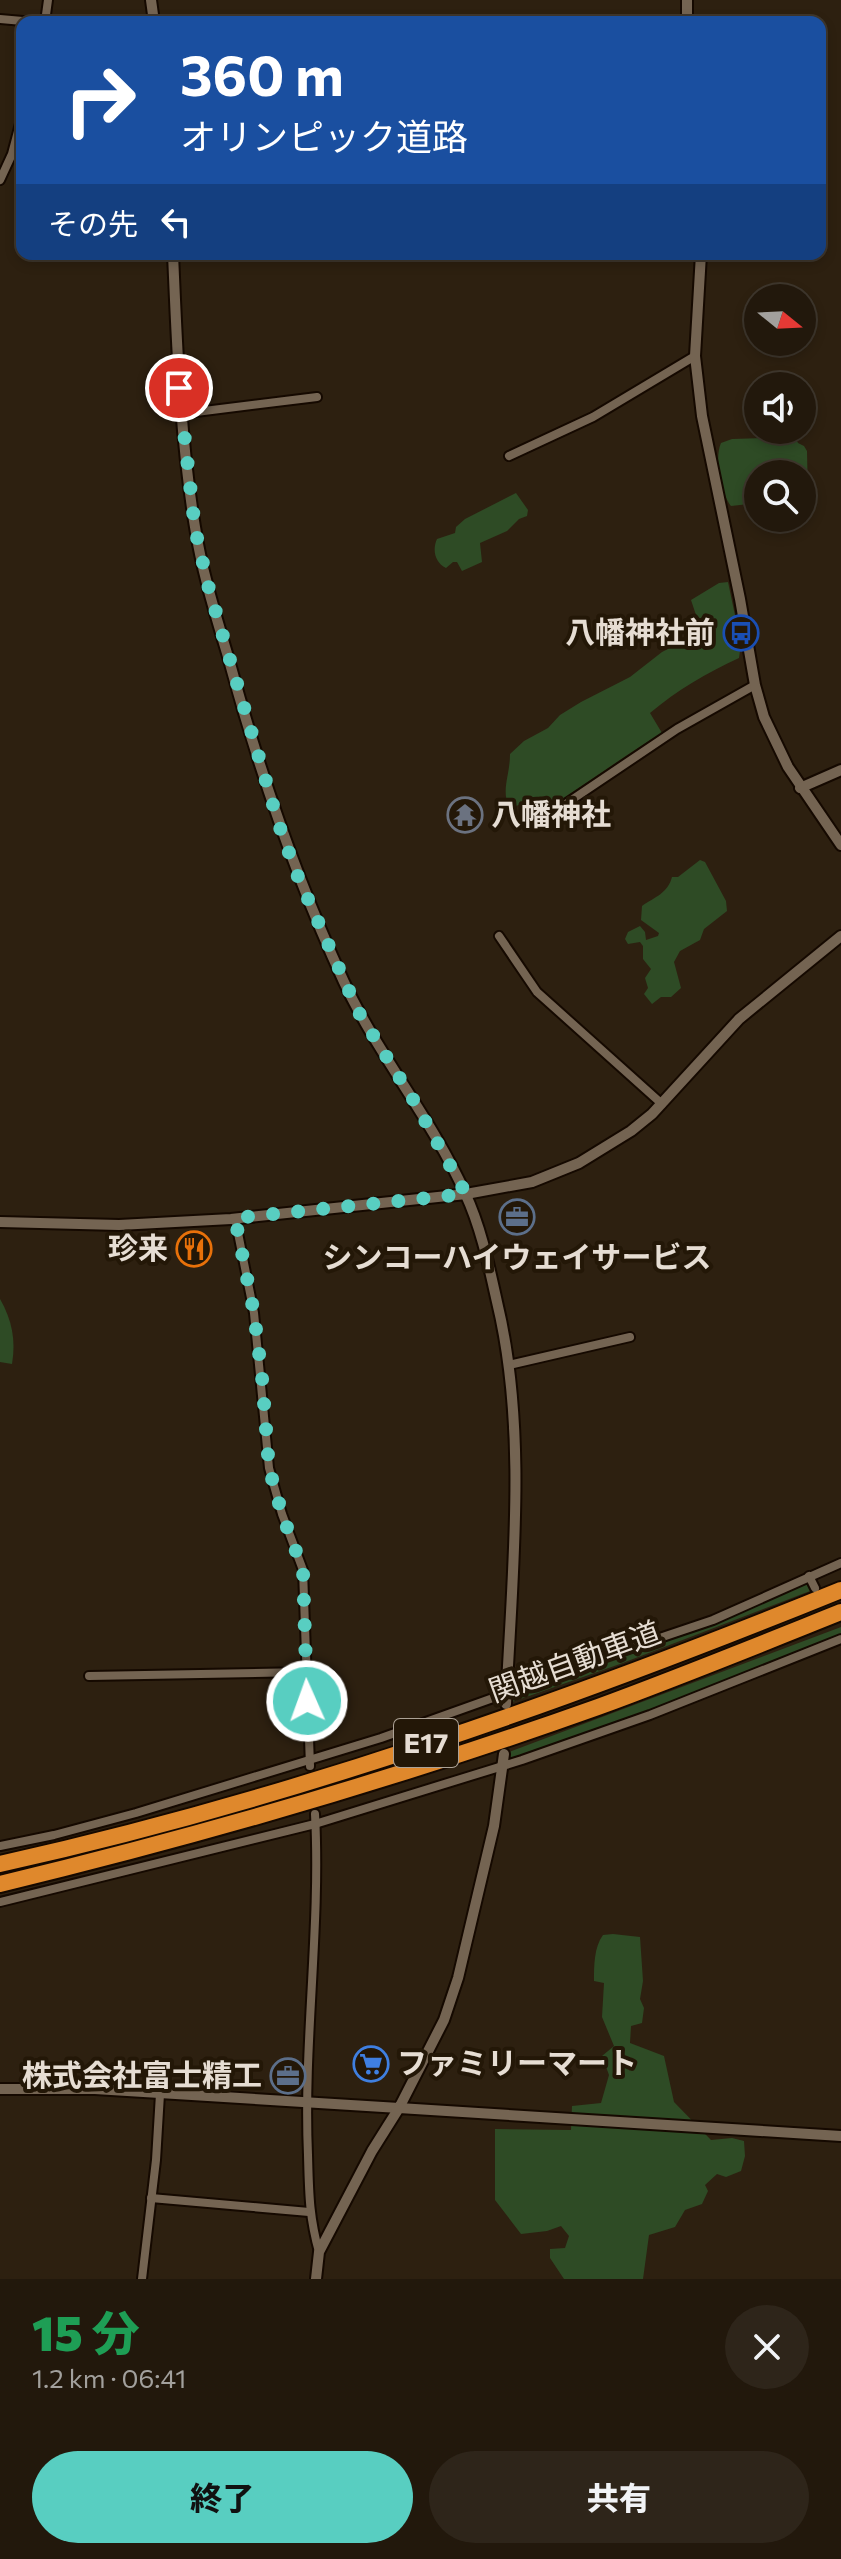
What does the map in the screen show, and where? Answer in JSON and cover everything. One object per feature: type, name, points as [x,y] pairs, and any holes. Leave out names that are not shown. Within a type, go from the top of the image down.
[{"type":"highway","name":"関越自動車道","points":[[0,1864],[178,1820],[390,1755],[595,1686],[841,1590]]},
{"type":"highway","name":"関越自動車道","points":[[0,1884],[134,1851],[393,1775],[600,1706],[841,1612]]},
{"type":"street","points":[[0,180],[16,139]]},
{"type":"street","points":[[12,154],[16,155]]},
{"type":"street","points":[[173,260],[180,414],[195,529],[237,689],[283,837],[358,1011],[414,1101],[466,1194],[498,1304],[509,1365],[513,1412],[515,1547],[506,1699]]},
{"type":"street","points":[[701,260],[695,356],[702,416],[755,685],[764,717],[800,788],[841,845]]},
{"type":"street","points":[[509,456],[593,417],[695,356]]},
{"type":"street","points":[[180,414],[317,397]]},
{"type":"street","points":[[567,803],[677,729],[755,685]]},
{"type":"street","points":[[800,788],[841,770]]},
{"type":"street","points":[[499,936],[537,992],[662,1104]]},
{"type":"street","points":[[0,1222],[119,1225],[235,1218],[466,1194],[532,1182],[557,1174],[618,1140],[662,1104],[739,1019],[841,936]]},
{"type":"street","points":[[235,1218],[254,1313],[269,1468],[303,1570],[310,1762]]},
{"type":"street","points":[[509,1365],[630,1337]]},
{"type":"street","points":[[0,1846],[136,1813],[310,1762],[506,1699],[535,1680],[713,1620],[841,1563]]},
{"type":"street","points":[[809,1576],[815,1588]]},
{"type":"street","points":[[0,1902],[315,1819],[503,1759],[596,1735],[841,1639]]},
{"type":"street","points":[[89,1676],[306,1672]]},
{"type":"street","points":[[319,2252],[444,2020],[458,1978],[494,1826],[503,1759]]},
{"type":"street","points":[[315,1819],[315,1948],[305,2104],[309,2212],[319,2252],[316,2279]]},
{"type":"street","points":[[0,2089],[95,2089],[841,2136]]},
{"type":"street","points":[[142,2279],[160,2094]]},
{"type":"street","points":[[151,2198],[309,2212]]},
{"type":"green space","points":[[744,439],[744,444],[800,444],[807,451],[807,460],[744,460],[744,505],[731,506],[724,493],[718,457],[721,443]]},
{"type":"green space","points":[[516,493],[528,510],[527,516],[507,531],[480,543],[482,562],[462,571],[457,562],[446,568],[439,563],[435,552],[437,539],[455,533],[456,527],[465,519]]},
{"type":"green space","points":[[728,582],[741,644],[739,658],[693,682],[650,713],[662,733],[539,813],[528,801],[509,809],[506,788],[510,754],[524,741],[548,728],[560,715],[630,677],[662,652],[705,630],[691,600],[719,583]]},
{"type":"green space","points":[[700,860],[705,862],[726,901],[727,911],[704,929],[700,940],[680,951],[674,962],[681,988],[671,997],[661,997],[652,1004],[644,994],[648,988],[645,978],[651,969],[643,959],[643,946],[640,942],[628,944],[625,939],[628,932],[640,926],[646,940],[658,936],[659,933],[641,920],[642,906],[664,891],[672,877],[678,877]]},
{"type":"green space","points":[[0,1299],[12,1330],[12,1364],[0,1362]]},
{"type":"green space","points":[[802,1584],[807,1585],[810,1591],[512,1702],[514,1695],[521,1690],[717,1622]]},
{"type":"green space","points":[[841,1627],[841,1635],[652,1709],[511,1758],[509,1752]]},
{"type":"green space","points":[[603,1935],[640,1937],[643,1981],[640,1999],[644,2008],[642,2023],[631,2026],[630,2043],[664,2056],[674,2102],[711,2140],[732,2138],[744,2141],[745,2156],[741,2171],[726,2177],[717,2174],[705,2185],[708,2191],[702,2204],[685,2210],[675,2227],[649,2235],[643,2279],[564,2279],[550,2258],[550,2249],[565,2248],[569,2236],[561,2226],[521,2234],[495,2200],[495,2129],[571,2130],[572,2106],[601,2103],[609,2075],[602,2056],[614,2046],[602,2017],[604,1983],[594,1981],[594,1963]]},
{"type":"place","name":"八幡神社前","points":[[741,633]]},
{"type":"place","name":"八幡神社","points":[[465,815]]},
{"type":"place","name":"シンコーハイウェイサービス","points":[[517,1217]]},
{"type":"place","name":"珍来","points":[[194,1249]]},
{"type":"place","name":"ファミリーマート","points":[[371,2064]]},
{"type":"place","name":"株式会社富士精工","points":[[288,2076]]},
{"type":"route","points":[[179,388],[195,529],[237,689],[279,825],[296,872],[358,1011],[414,1101],[466,1194],[235,1218],[254,1313],[269,1468],[303,1570],[307,1701]]}]
